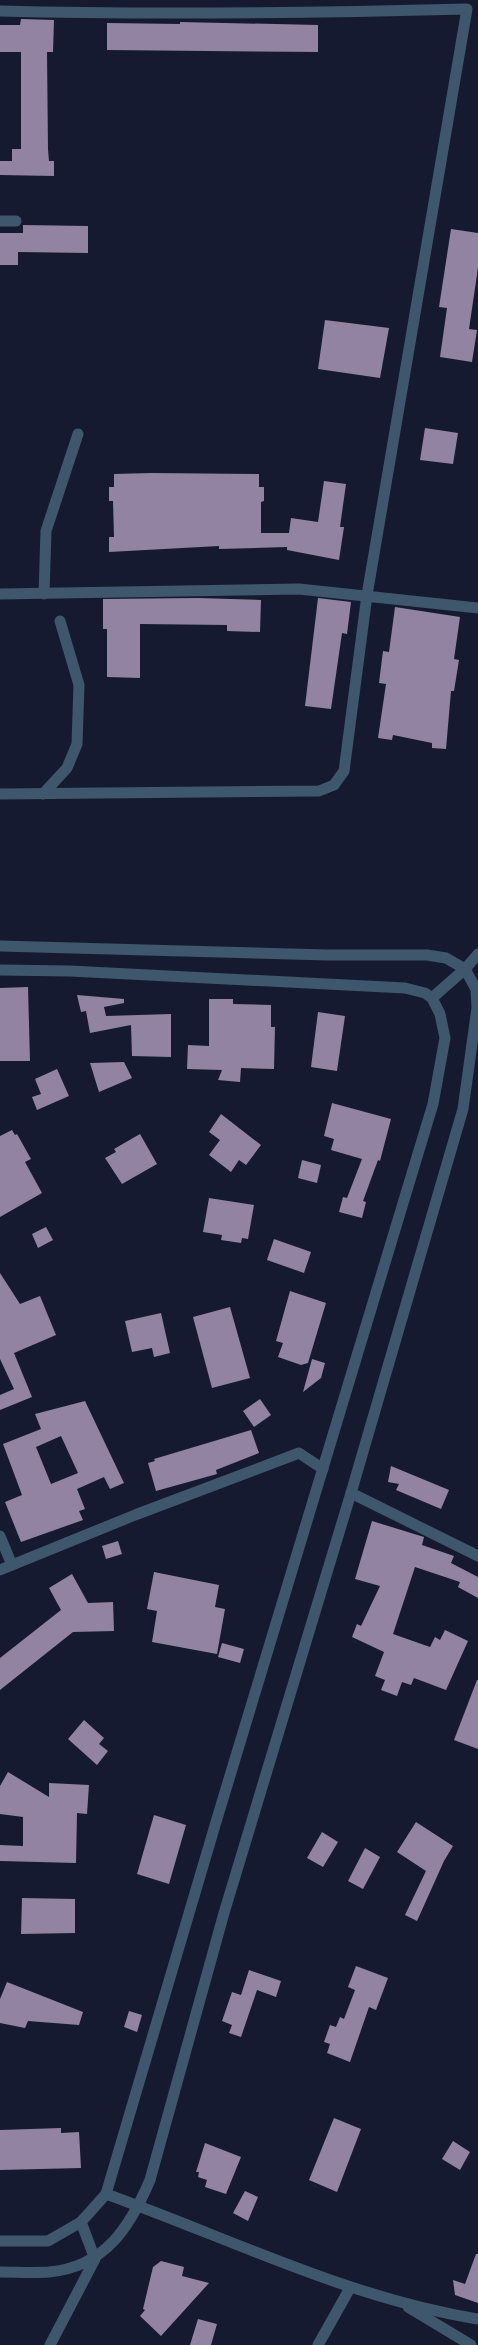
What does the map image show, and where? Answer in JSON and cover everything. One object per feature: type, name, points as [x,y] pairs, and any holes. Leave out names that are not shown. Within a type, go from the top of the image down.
[{"type":"street","points":[[0,11],[110,14],[302,13],[467,9],[367,595],[344,771],[334,785],[319,791],[0,794]]},
{"type":"street","points":[[0,221],[16,221]]},
{"type":"street","points":[[44,594],[46,531],[78,434]]},
{"type":"street","points":[[0,594],[300,589],[478,608]]},
{"type":"street","points":[[43,794],[67,768],[77,744],[79,685],[60,621]]},
{"type":"street","points":[[0,946],[328,955],[427,955],[446,958],[465,969],[476,989],[477,1008],[463,1109],[351,1493],[224,1913],[150,2180],[139,2206],[120,2236],[95,2259],[50,2345]]},
{"type":"street","points":[[432,998],[465,969],[478,954]]},
{"type":"street","points":[[0,970],[70,971],[406,988],[425,993],[432,998],[440,1014],[445,1038],[433,1104],[106,2194],[81,2222],[48,2241],[0,2241]]},
{"type":"street","points":[[0,1570],[135,1515],[299,1453],[323,1468]]},
{"type":"street","points":[[351,1493],[478,1556]]},
{"type":"street","points":[[0,1536],[12,1565]]},
{"type":"street","points":[[106,2194],[350,2288],[401,2302],[478,2319]]},
{"type":"street","points":[[81,2222],[95,2259]]},
{"type":"street","points":[[0,2272],[49,2272],[73,2267],[95,2259]]},
{"type":"street","points":[[318,2345],[350,2288]]},
{"type":"street","points":[[401,2302],[471,2345]]},
{"type":"building","points":[[21,19],[54,20],[53,52],[47,52],[48,149],[49,161],[54,161],[54,176],[0,175],[0,161],[12,161],[12,149],[21,149],[21,52],[0,52],[0,25],[20,25]]},
{"type":"building","points":[[180,22],[318,25],[318,52],[107,50],[107,23],[180,24]]},
{"type":"building","points":[[23,225],[88,226],[88,253],[18,252],[18,265],[0,265],[0,233],[23,233]]},
{"type":"building","points":[[451,229],[478,233],[478,268],[469,329],[477,330],[472,362],[440,357],[447,308],[439,307]]},
{"type":"building","points":[[325,320],[389,328],[380,378],[318,369]]},
{"type":"building","points":[[425,428],[458,433],[453,464],[420,460]]},
{"type":"building","points":[[114,474],[259,474],[259,487],[264,487],[264,501],[261,502],[261,533],[289,533],[291,518],[318,522],[324,481],[346,484],[340,527],[344,527],[339,560],[287,550],[287,547],[219,549],[219,546],[109,552],[109,537],[114,537],[113,501],[109,501],[109,487],[114,487]]},
{"type":"building","points":[[198,598],[261,600],[260,632],[227,631],[227,625],[140,624],[140,678],[107,677],[107,629],[103,629],[103,599]]},
{"type":"building","points":[[318,598],[351,602],[347,634],[342,633],[331,709],[305,706]]},
{"type":"building","points":[[395,607],[460,617],[454,659],[459,660],[454,691],[451,691],[446,749],[432,748],[432,743],[393,735],[392,740],[378,738],[386,684],[379,683],[383,651],[389,652]]},
{"type":"building","points":[[28,987],[30,1061],[0,1061],[0,988]]},
{"type":"building","points":[[77,995],[124,999],[124,1003],[104,1007],[106,1016],[171,1014],[171,1057],[132,1056],[131,1025],[90,1033],[86,1011],[81,1012]]},
{"type":"building","points":[[209,999],[233,999],[233,1004],[271,1005],[271,1027],[275,1027],[274,1069],[241,1068],[240,1082],[218,1080],[222,1070],[187,1069],[188,1045],[209,1046]]},
{"type":"building","points":[[318,1012],[345,1016],[337,1071],[311,1067]]},
{"type":"building","points":[[124,1062],[132,1078],[99,1092],[90,1063]]},
{"type":"building","points":[[57,1069],[69,1096],[37,1110],[32,1097],[41,1094],[35,1079]]},
{"type":"building","points":[[332,1103],[391,1119],[380,1161],[378,1160],[363,1201],[366,1202],[362,1218],[339,1212],[343,1197],[347,1198],[362,1159],[331,1150],[334,1139],[324,1136]]},
{"type":"building","points":[[221,1114],[261,1145],[246,1165],[239,1160],[231,1172],[209,1155],[220,1140],[209,1132]]},
{"type":"building","points":[[12,1130],[15,1135],[17,1134],[31,1159],[25,1162],[42,1193],[0,1217],[0,1136]]},
{"type":"building","points":[[140,1134],[157,1164],[122,1184],[105,1158],[116,1152],[114,1149]]},
{"type":"building","points":[[302,1160],[321,1165],[317,1183],[298,1178]]},
{"type":"building","points":[[209,1198],[254,1205],[248,1239],[242,1238],[241,1243],[221,1240],[222,1235],[203,1232]]},
{"type":"building","points":[[46,1227],[53,1240],[38,1248],[32,1234]]},
{"type":"building","points":[[274,1239],[311,1252],[304,1273],[267,1260]]},
{"type":"building","points":[[0,1273],[20,1304],[40,1296],[56,1335],[14,1353],[32,1397],[0,1410],[0,1395],[14,1389],[0,1359]]},
{"type":"building","points":[[290,1291],[326,1303],[308,1363],[301,1365],[278,1357],[283,1343],[276,1341]]},
{"type":"building","points":[[230,1307],[250,1378],[212,1388],[193,1317]]},
{"type":"building","points":[[161,1313],[170,1353],[154,1357],[152,1348],[132,1352],[125,1321]]},
{"type":"building","points":[[312,1359],[325,1363],[321,1378],[303,1392]]},
{"type":"building","points":[[260,1399],[271,1415],[254,1427],[243,1411]]},
{"type":"building","points":[[85,1401],[124,1483],[110,1489],[104,1477],[77,1489],[85,1509],[79,1511],[83,1520],[21,1542],[5,1502],[22,1495],[3,1444],[41,1429],[35,1414]],"holes":[[[61,1436],[78,1473],[51,1484],[36,1447]]]},
{"type":"building","points":[[251,1430],[259,1453],[216,1470],[217,1474],[156,1491],[148,1463],[155,1461],[154,1459]]},
{"type":"building","points":[[391,1466],[449,1490],[441,1509],[396,1490],[399,1484],[388,1482]]},
{"type":"building","points":[[372,1521],[424,1537],[422,1545],[454,1556],[451,1563],[478,1577],[478,1598],[458,1587],[460,1582],[415,1567],[393,1634],[430,1647],[435,1637],[440,1640],[445,1630],[468,1641],[446,1690],[414,1678],[411,1685],[402,1682],[397,1696],[381,1690],[385,1680],[375,1676],[384,1652],[352,1637],[357,1624],[361,1626],[380,1586],[355,1579]]},
{"type":"building","points":[[118,1541],[122,1554],[106,1559],[102,1546]]},
{"type":"building","points":[[154,1572],[219,1585],[215,1607],[225,1609],[217,1654],[152,1642],[157,1611],[147,1609]]},
{"type":"building","points":[[72,1574],[88,1603],[113,1602],[114,1631],[73,1632],[0,1690],[0,1658],[61,1610],[49,1588]]},
{"type":"building","points":[[222,1643],[244,1649],[240,1663],[218,1657]]},
{"type":"building","points":[[478,1680],[478,1749],[454,1740]]},
{"type":"building","points":[[84,1720],[104,1738],[99,1744],[108,1751],[97,1765],[68,1739]]},
{"type":"building","points":[[8,1772],[49,1797],[49,1783],[89,1785],[87,1814],[77,1813],[76,1863],[0,1861],[0,1845],[23,1846],[23,1817],[0,1814],[0,1786]]},
{"type":"building","points":[[154,1815],[186,1825],[169,1884],[137,1874]]},
{"type":"building","points":[[416,1822],[453,1846],[444,1861],[417,1921],[405,1915],[426,1871],[397,1852]]},
{"type":"building","points":[[322,1832],[338,1842],[323,1867],[307,1858]]},
{"type":"building","points":[[365,1848],[380,1857],[363,1889],[348,1881]]},
{"type":"building","points":[[22,1898],[75,1899],[75,1933],[21,1934]]},
{"type":"building","points":[[356,1966],[388,1978],[376,2010],[369,2007],[350,2062],[327,2053],[330,2044],[324,2042],[330,2025],[336,2027],[340,2017],[344,2019],[355,1990],[348,1987]]},
{"type":"building","points":[[249,1970],[281,1981],[276,1997],[257,1990],[241,2037],[229,2033],[232,2025],[222,2021],[232,1992],[241,1995]]},
{"type":"building","points":[[7,1982],[83,2012],[79,2025],[28,2021],[25,2028],[0,2023],[0,1999]]},
{"type":"building","points":[[129,2011],[142,2015],[137,2032],[124,2027]]},
{"type":"building","points":[[334,2118],[361,2129],[337,2192],[309,2180]]},
{"type":"building","points":[[61,2128],[61,2133],[79,2132],[81,2168],[0,2170],[0,2130]]},
{"type":"building","points":[[453,2141],[470,2152],[460,2170],[442,2159]]},
{"type":"building","points":[[205,2143],[241,2157],[226,2194],[205,2187],[207,2180],[198,2177],[199,2172],[196,2172]]},
{"type":"building","points":[[245,2191],[258,2197],[248,2221],[233,2213]]},
{"type":"building","points":[[476,2254],[478,2254],[478,2303],[455,2295],[453,2280],[465,2284]]},
{"type":"building","points":[[161,2261],[184,2267],[182,2276],[209,2283],[161,2336],[140,2316],[145,2310],[143,2309],[153,2267]]},
{"type":"building","points":[[198,2319],[217,2324],[211,2345],[190,2345]]}]
